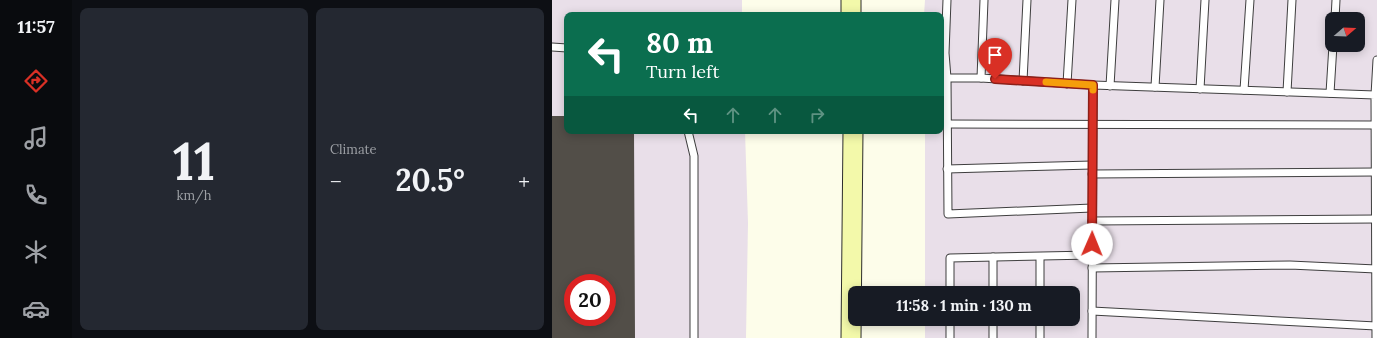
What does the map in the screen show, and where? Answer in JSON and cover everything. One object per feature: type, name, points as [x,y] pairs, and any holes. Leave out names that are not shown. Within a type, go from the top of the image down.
[{"type":"main road","points":[[851,0],[851,12]]},
{"type":"main road","points":[[851,338],[853,134]]},
{"type":"lane","points":[[947,0],[945,53],[947,78],[948,214],[1092,208]]},
{"type":"lane","points":[[981,78],[984,0]]},
{"type":"lane","points":[[1023,81],[1027,0]]},
{"type":"lane","points":[[1068,84],[1072,0]]},
{"type":"lane","points":[[1110,86],[1115,0]]},
{"type":"lane","points":[[1155,87],[1160,0]]},
{"type":"lane","points":[[1200,89],[1205,0]]},
{"type":"lane","points":[[1244,90],[1250,0]]},
{"type":"lane","points":[[1286,92],[1292,0]]},
{"type":"lane","points":[[1335,12],[1336,0]]},
{"type":"lane","points":[[552,47],[564,48]]},
{"type":"lane","points":[[1330,93],[1333,52]]},
{"type":"lane","points":[[1376,338],[1375,125],[1377,60]]},
{"type":"lane","points":[[947,78],[981,78],[1110,86],[1330,93],[1376,100]]},
{"type":"lane","points":[[1092,338],[1093,85]]},
{"type":"lane","points":[[947,124],[1375,125]]},
{"type":"lane","points":[[689,134],[694,156],[694,338]]},
{"type":"lane","points":[[947,169],[1092,165]]},
{"type":"lane","points":[[1092,174],[1375,172]]},
{"type":"lane","points":[[1092,221],[1376,219]]},
{"type":"lane","points":[[950,286],[950,258],[1092,255]]},
{"type":"lane","points":[[1040,256],[1040,286]]},
{"type":"lane","points":[[993,257],[993,286]]},
{"type":"lane","points":[[1092,268],[1290,265],[1376,269]]},
{"type":"lane","points":[[1092,311],[1376,326]]},
{"type":"lane","points":[[950,326],[950,338]]},
{"type":"lane","points":[[993,326],[993,338]]},
{"type":"lane","points":[[1040,326],[1040,338]]},
{"type":"shaded area","points":[[552,0],[742,0],[742,12],[564,12],[564,134],[745,134],[748,223],[746,338],[552,338]]},
{"type":"shaded area","points":[[925,0],[1377,0],[1377,338],[925,338],[925,326],[1080,326],[1080,286],[925,286],[925,134],[944,134],[944,12],[924,12]]},
{"type":"building","points":[[552,116],[564,116],[564,134],[634,134],[635,338],[552,338]]},
{"type":"slow traffic","points":[[1046,82],[1093,85],[1093,90]]},
{"type":"route","points":[[995,79],[1093,85],[1092,244]]}]
